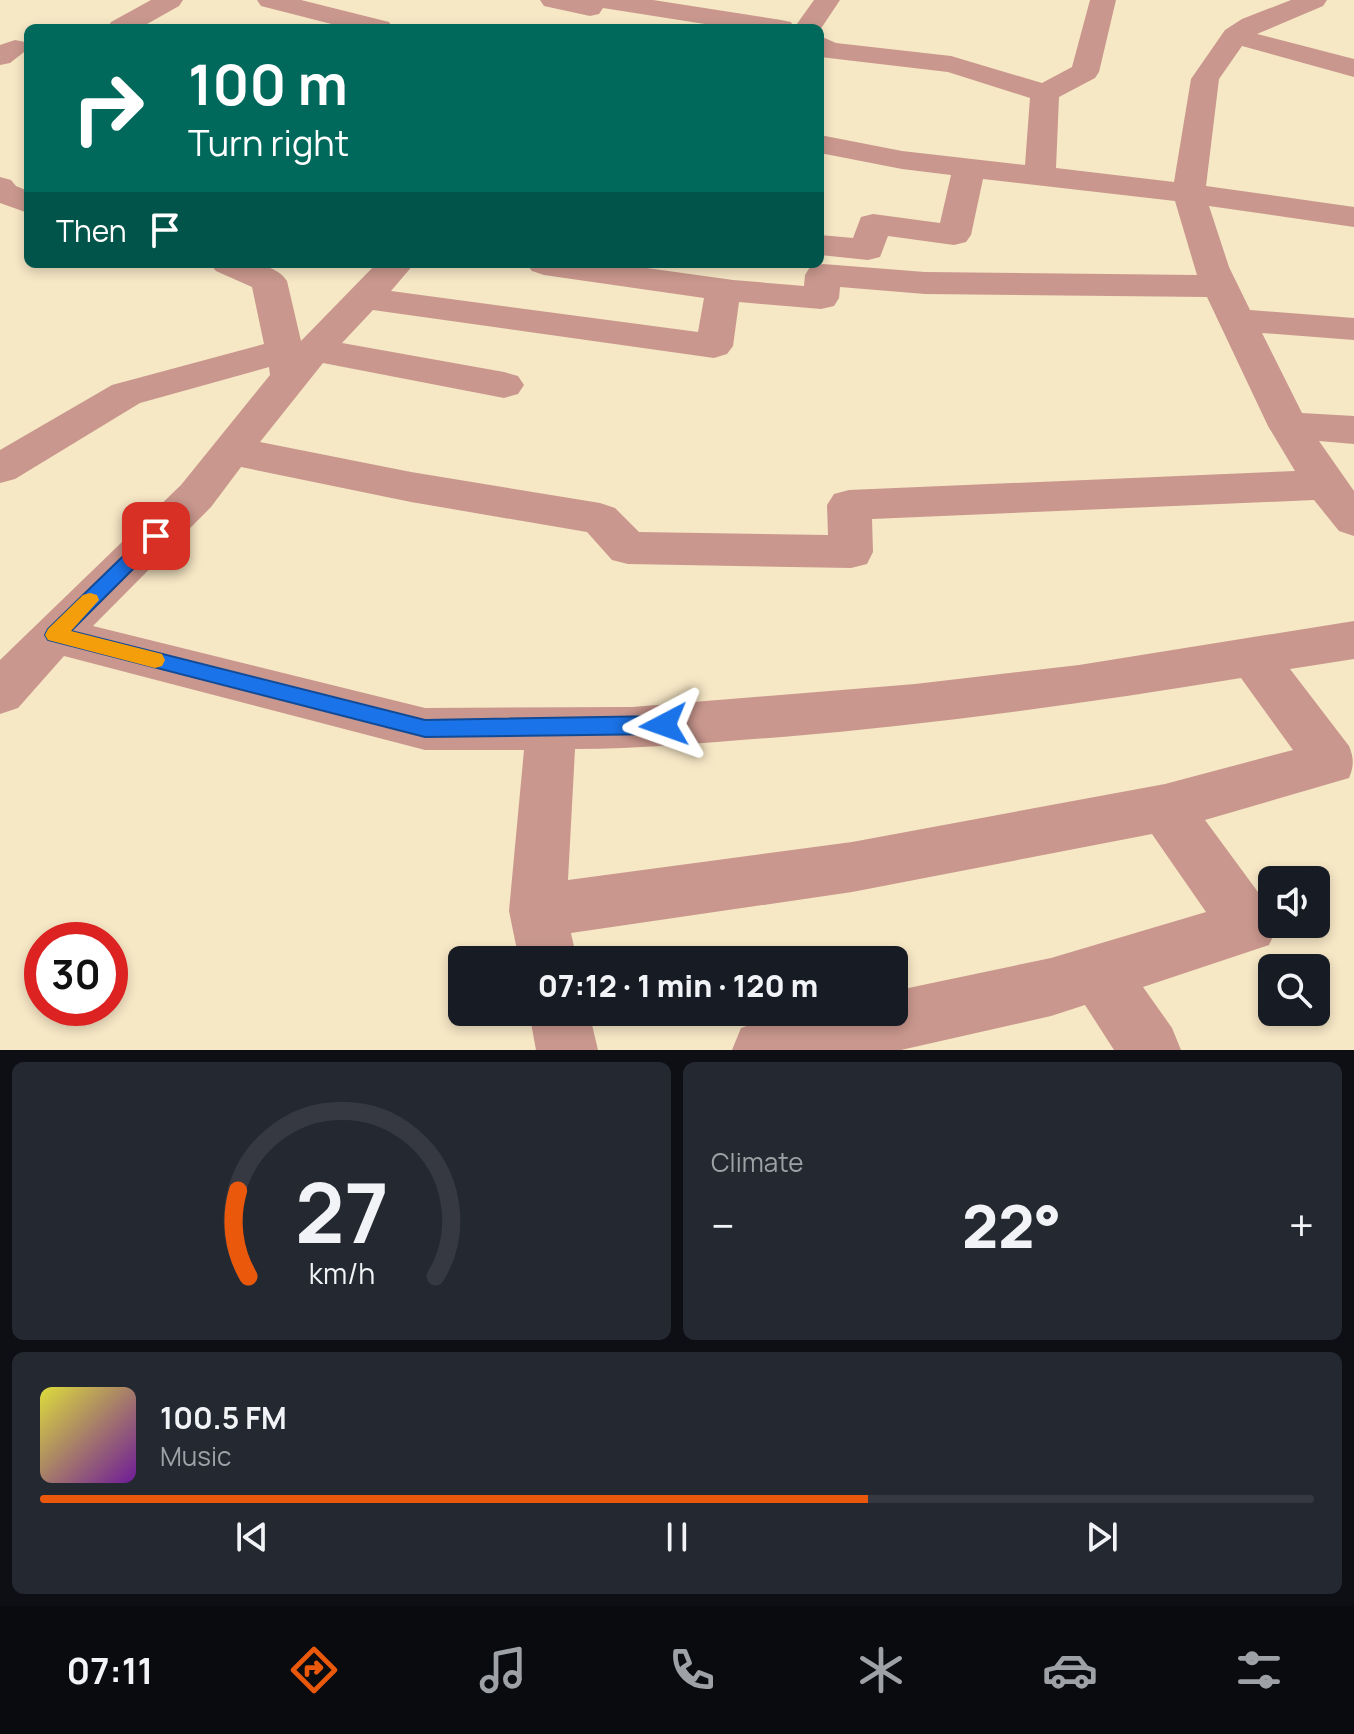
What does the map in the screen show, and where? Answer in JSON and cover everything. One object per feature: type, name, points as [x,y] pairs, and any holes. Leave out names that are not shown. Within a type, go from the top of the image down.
[{"type":"street","points":[[128,24],[170,0]]},
{"type":"street","points":[[270,0],[363,24]]},
{"type":"street","points":[[553,0],[593,9],[741,24]]},
{"type":"street","points":[[811,24],[827,0]]},
{"type":"street","points":[[824,48],[828,51],[951,64],[1045,93],[1085,72],[1103,0]]},
{"type":"street","points":[[1314,0],[1252,25],[1235,36],[1205,79],[1189,193],[1211,267],[1288,426],[1325,485],[1354,520]]},
{"type":"street","points":[[1235,36],[1354,68]]},
{"type":"street","points":[[1040,175],[1045,93]]},
{"type":"street","points":[[824,145],[902,160],[1189,193],[1354,217]]},
{"type":"street","points":[[824,245],[868,250],[873,224],[954,235],[969,168]]},
{"type":"street","points":[[0,187],[4,193],[24,201]]},
{"type":"street","points":[[238,268],[269,281],[297,359]]},
{"type":"street","points":[[0,694],[55,635],[196,496],[297,359],[392,268]]},
{"type":"street","points":[[573,268],[723,289],[821,298],[823,275],[925,283],[1222,286]]},
{"type":"street","points":[[364,298],[714,346],[723,289]]},
{"type":"street","points":[[1238,320],[1354,329]]},
{"type":"street","points":[[0,469],[126,394],[297,359],[504,385]]},
{"type":"street","points":[[1288,426],[1354,430]]},
{"type":"street","points":[[232,451],[600,519],[628,548],[851,552],[849,505],[1325,485]]},
{"type":"street","points":[[55,635],[425,729],[632,728],[915,705],[1079,685],[1354,640]]},
{"type":"street","points":[[551,728],[543,936],[852,867],[1165,808],[1331,762],[1254,658]]},
{"type":"street","points":[[763,1050],[1051,987],[1249,926],[1165,808]]},
{"type":"street","points":[[1098,973],[1150,1050]]},
{"type":"street","points":[[562,1026],[567,1050]]},
{"type":"slow traffic","points":[[90,600],[55,635],[155,660]]},
{"type":"route","points":[[156,536],[55,635],[425,729],[632,728],[664,725]]}]
